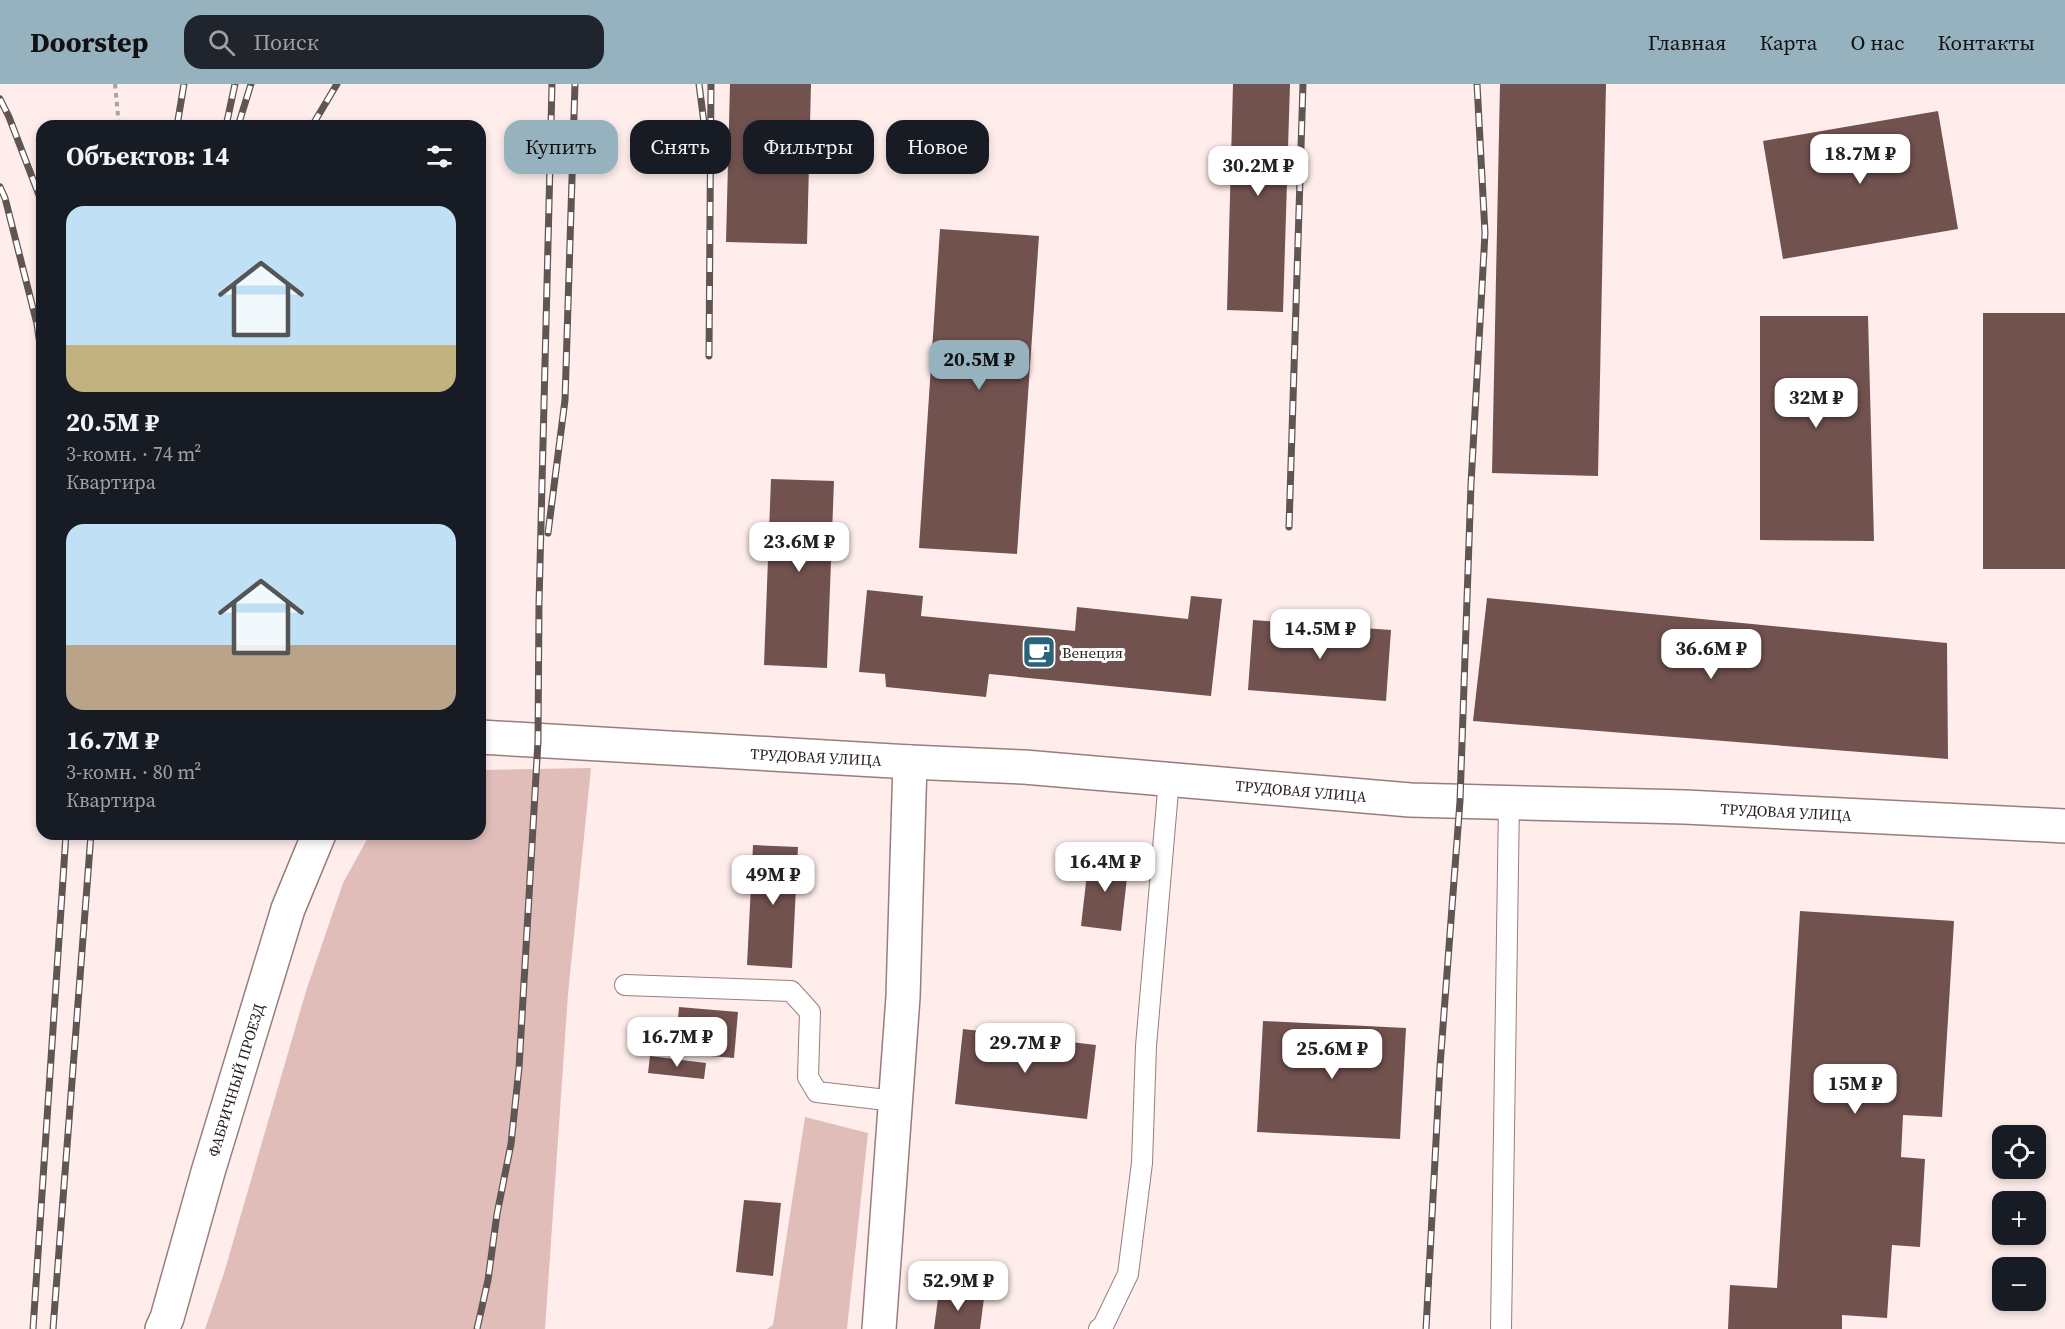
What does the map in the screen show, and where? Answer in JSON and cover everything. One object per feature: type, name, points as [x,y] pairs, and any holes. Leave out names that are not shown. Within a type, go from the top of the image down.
[{"type":"main road","name":"ТРУДОВАЯ УЛИЦА","points":[[486,737],[1024,767],[1410,800],[1685,807],[2065,826]]},
{"type":"main road","points":[[879,1329],[903,998],[910,762]]},
{"type":"main road","name":"ФАБРИЧНЫЙ ПРОЕЗД","points":[[162,1329],[288,909],[317,840]]},
{"type":"lane","points":[[1099,1329],[1103,1326],[1128,1274],[1142,1163],[1146,1046],[1168,779]]},
{"type":"lane","points":[[1501,1329],[1509,802]]},
{"type":"lane","points":[[625,985],[791,991],[810,1012],[808,1077],[817,1092],[895,1101]]},
{"type":"path","points":[[115,84],[118,120]]},
{"type":"shaded area","points":[[591,768],[568,994],[545,1329],[205,1329],[224,1273],[306,991],[343,883],[367,840],[486,840],[486,770]]},
{"type":"shaded area","points":[[805,1117],[868,1133],[847,1329],[767,1329],[773,1325]]},
{"type":"building","points":[[730,84],[811,84],[810,120],[743,120],[743,174],[809,174],[807,244],[726,242],[728,174],[731,174],[731,120],[729,120]]},
{"type":"building","points":[[1233,84],[1290,84],[1283,312],[1227,310]]},
{"type":"building","points":[[1500,84],[1606,84],[1598,476],[1492,473]]},
{"type":"building","points":[[1938,111],[1958,229],[1783,259],[1763,141]]},
{"type":"building","points":[[940,229],[1039,236],[1017,554],[919,548]]},
{"type":"building","points":[[1983,313],[2065,313],[2065,569],[1983,569]]},
{"type":"building","points":[[1760,316],[1868,316],[1874,541],[1760,540]]},
{"type":"building","points":[[771,479],[834,481],[827,668],[764,665]]},
{"type":"building","name":"Венеция","points":[[867,590],[923,596],[921,616],[1075,631],[1077,607],[1188,619],[1191,596],[1222,599],[1211,696],[989,674],[986,697],[886,687],[885,674],[859,672]]},
{"type":"building","points":[[1487,598],[1947,643],[1948,759],[1473,721]]},
{"type":"building","points":[[1253,620],[1391,630],[1386,701],[1248,690]]},
{"type":"building","points":[[753,845],[798,847],[792,968],[747,965]]},
{"type":"building","points":[[1089,856],[1129,860],[1121,931],[1081,926]]},
{"type":"building","points":[[1800,911],[1954,921],[1942,1117],[1903,1115],[1901,1157],[1925,1159],[1920,1247],[1892,1245],[1887,1318],[1842,1315],[1842,1329],[1728,1329],[1730,1285],[1777,1288]]},
{"type":"building","points":[[679,1007],[738,1012],[734,1058],[675,1053]]},
{"type":"building","points":[[1263,1021],[1406,1028],[1400,1139],[1257,1132]]},
{"type":"building","points":[[963,1029],[1096,1045],[1087,1119],[955,1104]]},
{"type":"building","points":[[650,1056],[706,1063],[704,1079],[648,1073]]},
{"type":"building","points":[[744,1200],[781,1203],[773,1276],[736,1272]]},
{"type":"building","points":[[939,1291],[984,1298],[980,1329],[934,1329]]},
{"type":"railway","points":[[178,120],[184,84]]},
{"type":"railway","points":[[227,120],[235,84]]},
{"type":"railway","points":[[240,120],[251,84]]},
{"type":"railway","points":[[316,120],[337,84]]},
{"type":"railway","points":[[477,1329],[488,1280],[497,1214],[511,1144],[519,1068],[538,741],[539,604],[552,84]]},
{"type":"railway","points":[[548,533],[565,400],[575,84]]},
{"type":"railway","points":[[699,84],[704,120]]},
{"type":"railway","points":[[709,356],[711,84]]},
{"type":"railway","points":[[1289,527],[1303,84]]},
{"type":"railway","points":[[1426,1329],[1440,1066],[1460,801],[1471,484],[1485,233],[1477,84]]},
{"type":"railway","points":[[0,99],[36,187]]},
{"type":"railway","points":[[0,187],[5,198],[36,320]]},
{"type":"railway","points":[[33,1329],[66,840]]},
{"type":"railway","points":[[53,1329],[91,840]]},
{"type":"place","name":"Венеция","points":[[1039,652]]}]
